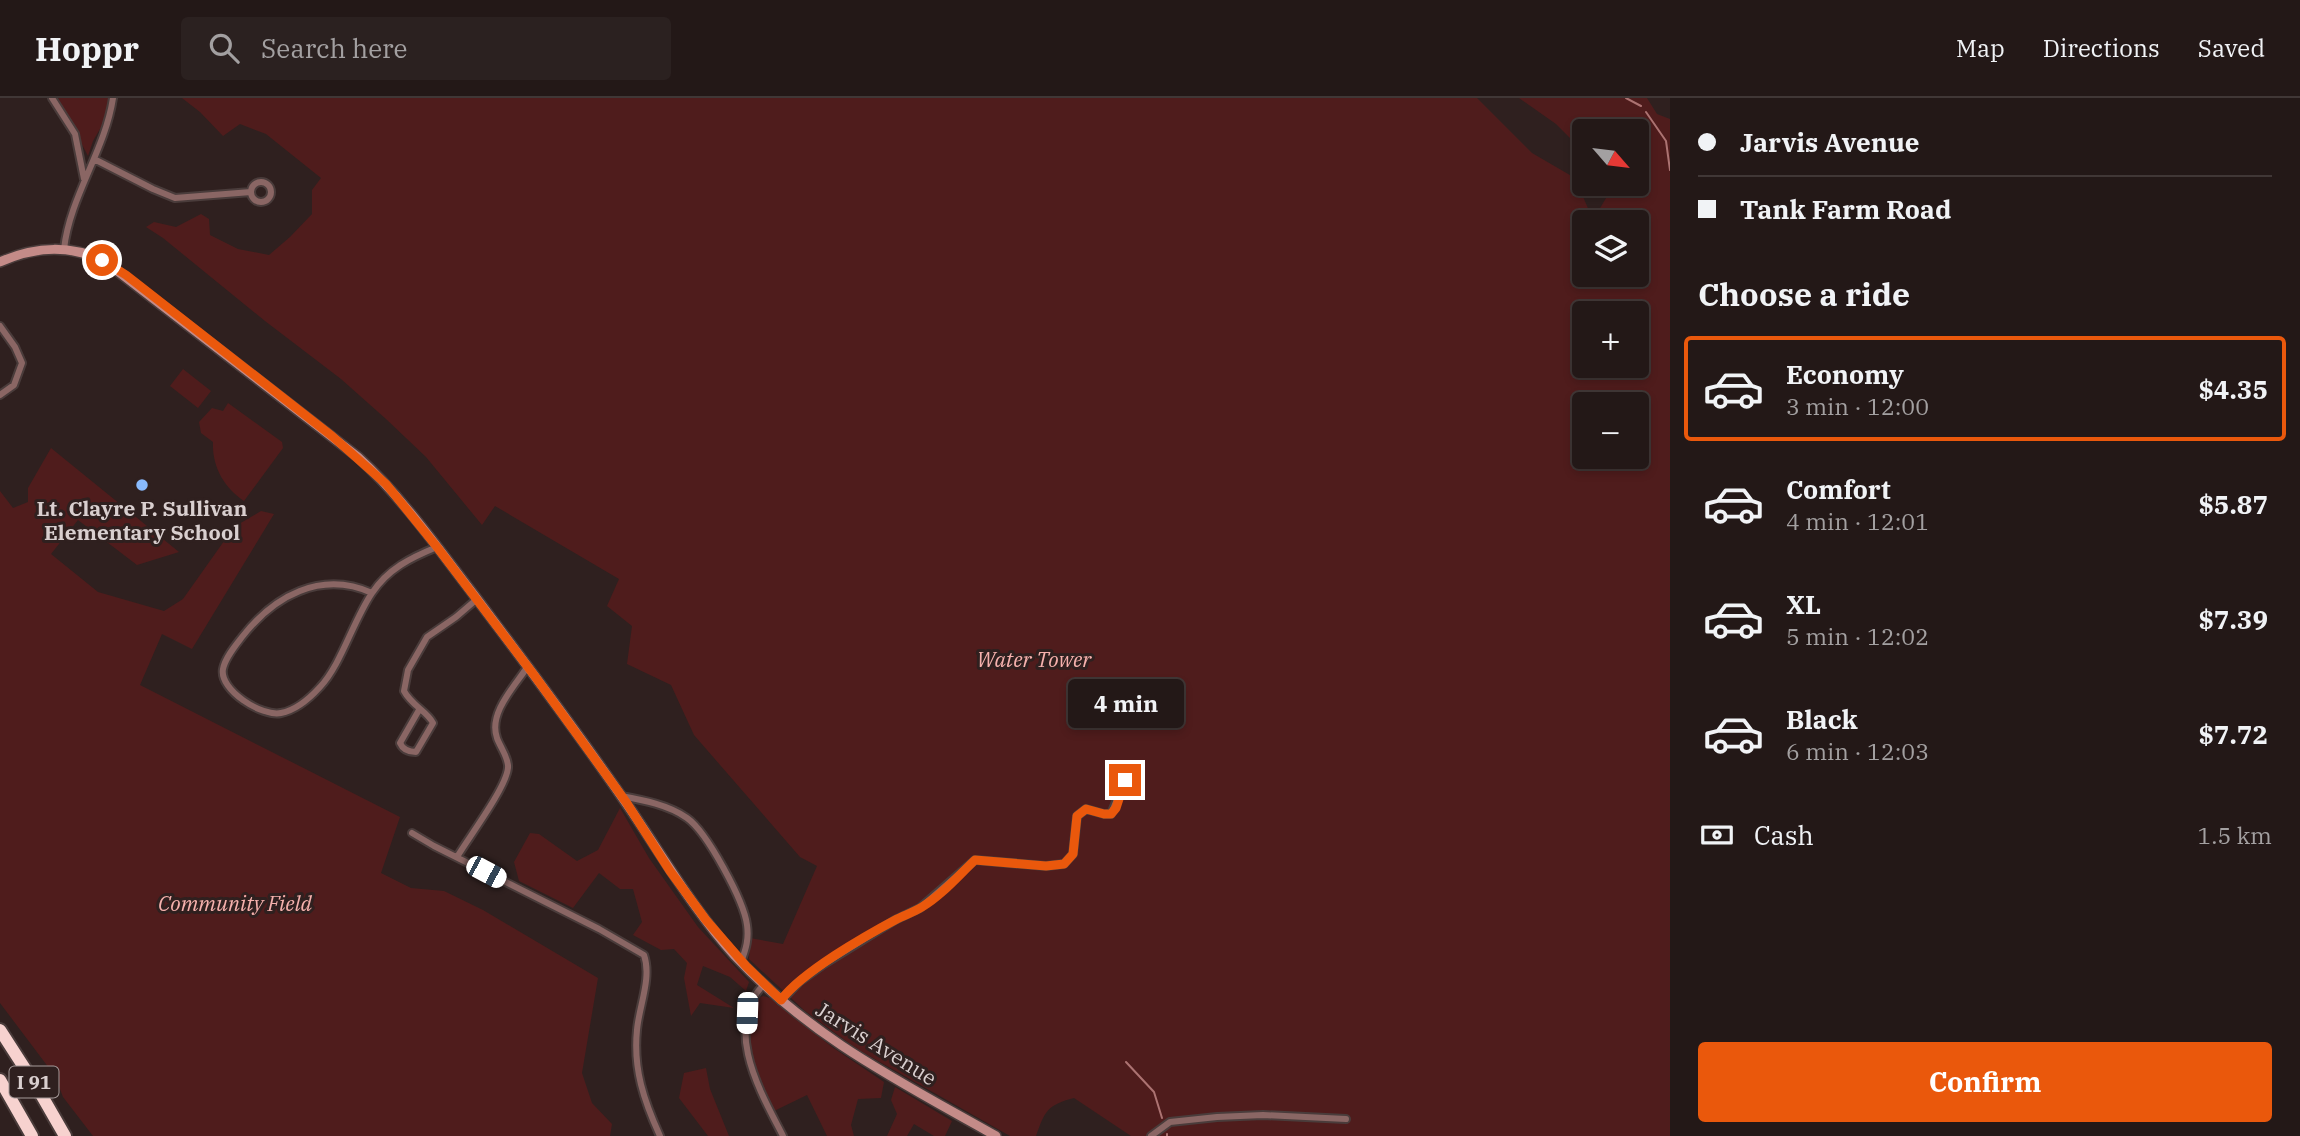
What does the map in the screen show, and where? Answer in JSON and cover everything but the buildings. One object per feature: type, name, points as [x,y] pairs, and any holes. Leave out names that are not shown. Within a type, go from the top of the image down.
[{"type":"highway","name":"I 91","points":[[0,1030],[65,1136]]},
{"type":"highway","name":"I 91","points":[[0,1080],[30,1136]]},
{"type":"street","points":[[52,98],[75,134],[84,184]]},
{"type":"street","points":[[0,262],[36,250],[64,249],[69,221],[94,159],[113,98]]},
{"type":"street","points":[[94,159],[175,198],[251,192]]},
{"type":"street","name":"Jarvis Avenue","points":[[64,249],[90,255],[118,269],[326,431],[386,484],[528,666],[621,796],[691,901],[741,962],[781,1000],[850,1053],[996,1136]]},
{"type":"street","points":[[0,327],[15,347],[22,363],[14,385],[0,395]]},
{"type":"street","points":[[372,593],[346,585],[328,584],[303,588],[287,596],[262,615],[237,643],[222,671],[226,683],[251,705],[267,713],[279,713],[299,706],[326,681],[372,593],[391,571],[411,558],[437,547]]},
{"type":"street","points":[[419,710],[400,743],[405,750],[412,752],[420,748],[433,723],[407,696],[403,685],[416,653],[430,633],[456,617],[477,599]]},
{"type":"street","points":[[457,857],[496,794],[507,770],[506,759],[496,736],[495,721],[528,666]]},
{"type":"street","points":[[781,1000],[799,982],[824,964],[937,896],[975,860],[1059,866],[1068,862],[1073,854],[1077,816],[1086,809],[1111,814],[1116,808],[1125,772]]},
{"type":"street","points":[[621,796],[646,801],[676,812],[693,823],[705,837],[746,919],[747,944],[741,962]]},
{"type":"street","points":[[412,832],[639,950],[645,958],[647,976],[636,1030],[636,1065],[643,1094],[660,1136]]},
{"type":"street","points":[[764,984],[756,992],[747,1013],[748,1056],[754,1079],[783,1136]]},
{"type":"street","points":[[1151,1136],[1170,1122],[1217,1117],[1263,1115],[1346,1119]]},
{"type":"green space","points":[[58,98],[118,98],[93,141],[88,156]]},
{"type":"green space","name":"Water Tower","points":[[182,98],[1477,98],[1532,153],[1572,176],[1572,196],[1583,196],[1589,210],[1572,210],[1572,287],[1649,287],[1649,210],[1599,210],[1607,196],[1649,196],[1649,119],[1572,119],[1572,140],[1556,124],[1519,98],[1647,98],[1657,114],[1670,119],[1670,1136],[1131,1136],[1074,1098],[1058,1103],[1048,1110],[1036,1136],[1010,1136],[857,1049],[805,1011],[749,959],[750,938],[783,944],[817,866],[800,857],[694,735],[671,685],[627,664],[632,626],[607,606],[619,579],[495,506],[482,525],[426,457],[341,379],[146,227],[154,222],[176,227],[201,214],[209,219],[210,235],[238,249],[269,255],[312,214],[312,190],[321,178],[266,134],[240,124],[223,136]]},
{"type":"green space","points":[[183,369],[211,391],[198,408],[170,386]]},
{"type":"green space","points":[[228,403],[282,442],[283,448],[244,501],[221,476],[215,460],[213,442],[201,433],[199,422],[212,408],[223,411]]},
{"type":"green space","name":"Community Field","points":[[51,448],[179,552],[137,565],[78,520],[51,554],[98,592],[164,611],[183,599],[234,527],[261,511],[274,514],[192,649],[162,634],[140,685],[400,817],[381,873],[411,888],[444,891],[483,910],[598,978],[582,1073],[592,1103],[612,1124],[610,1136],[93,1136],[63,1097],[55,1076],[0,1003],[0,491],[13,508],[28,502],[28,488]]},
{"type":"green space","points":[[620,808],[649,858],[698,927],[749,982],[746,991],[730,977],[703,966],[697,985],[734,1008],[700,1003],[691,1016],[684,978],[687,963],[674,949],[661,950],[633,935],[642,922],[633,889],[620,889],[599,873],[573,908],[519,881],[514,862],[530,833],[539,834],[577,861],[598,850]]},
{"type":"green space","points":[[763,996],[770,998],[832,1047],[884,1082],[881,1098],[858,1099],[851,1125],[854,1136],[827,1136],[807,1095],[774,1111],[756,1072],[750,1043],[751,1013],[755,999]]},
{"type":"green space","points":[[706,1068],[710,1089],[729,1136],[708,1136],[679,1098],[684,1073]]},
{"type":"green space","points":[[895,1087],[952,1121],[945,1136],[934,1136],[914,1124],[907,1136],[887,1136],[897,1114],[891,1100]]},
{"type":"waterway","points":[[1626,98],[1641,106]]},
{"type":"waterway","points":[[1646,112],[1666,141],[1670,170]]},
{"type":"waterway","points":[[1126,1062],[1154,1092],[1162,1118]]},
{"type":"place","name":"Lt. Clayre P. Sullivan Elementary School","points":[[142,485]]},
{"type":"route","points":[[102,260],[126,275],[332,436],[386,484],[534,675],[626,802],[670,871],[706,920],[724,943],[781,1000],[799,982],[824,964],[937,896],[975,860],[1046,866],[1059,866],[1068,862],[1073,854],[1077,816],[1086,809],[1111,814],[1116,808],[1125,780]]}]
